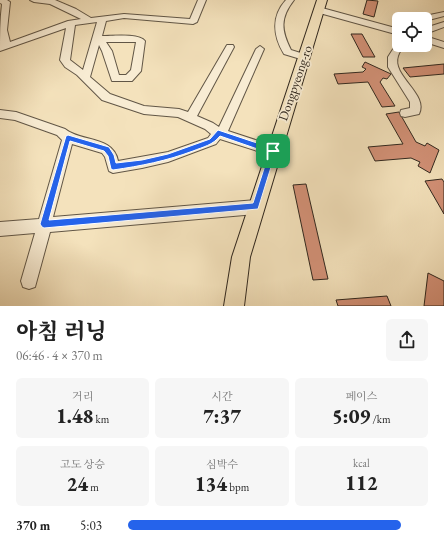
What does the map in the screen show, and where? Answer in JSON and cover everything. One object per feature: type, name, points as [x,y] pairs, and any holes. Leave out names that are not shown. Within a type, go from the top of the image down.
[{"type":"main road","name":"Dongpyeong-ro","points":[[234,306],[241,257],[320,5]]},
{"type":"street","points":[[34,0],[52,2],[73,11],[90,21]]},
{"type":"street","points":[[0,1],[6,2],[3,47],[71,24],[124,16],[194,22],[202,0]]},
{"type":"street","points":[[289,0],[281,9],[279,36],[287,52],[304,57]]},
{"type":"street","points":[[320,5],[392,28]]},
{"type":"street","points":[[432,17],[444,14]]},
{"type":"street","points":[[85,79],[99,39],[102,20]]},
{"type":"street","points":[[71,24],[66,60],[68,65],[80,73],[106,97],[144,110],[180,113],[191,117],[220,133],[273,151]]},
{"type":"street","points":[[432,28],[444,24]]},
{"type":"street","points":[[99,39],[138,39],[142,41],[136,71],[129,79],[115,79],[107,51],[99,39]]},
{"type":"street","points":[[432,41],[444,45]]},
{"type":"street","points":[[191,117],[230,47]]},
{"type":"street","points":[[0,114],[16,116],[32,123],[61,132],[68,138],[106,149],[111,155],[113,166],[142,163],[168,157],[212,141],[220,133],[260,49]]},
{"type":"street","points":[[396,52],[393,57],[393,67],[415,102],[416,107],[415,111],[405,113]]},
{"type":"street","points":[[29,281],[68,138]]},
{"type":"street","points":[[0,228],[256,207]]},
{"type":"building","points":[[367,0],[378,1],[374,17],[363,14]]},
{"type":"building","points":[[351,34],[362,34],[375,57],[363,57]]},
{"type":"building","points":[[365,62],[391,74],[387,79],[383,78],[380,82],[395,106],[382,107],[368,82],[338,84],[334,74],[363,72],[366,69],[362,67]]},
{"type":"building","points":[[444,64],[444,74],[410,77],[403,68]]},
{"type":"building","points":[[399,112],[416,142],[425,146],[427,143],[439,150],[430,173],[418,166],[420,162],[411,158],[375,161],[368,147],[403,144],[386,114]]},
{"type":"building","points":[[442,179],[444,182],[444,214],[425,181]]},
{"type":"building","points":[[306,184],[328,279],[313,280],[293,185]]},
{"type":"building","points":[[428,273],[444,281],[444,306],[424,306]]},
{"type":"building","points":[[387,296],[391,306],[338,306],[336,300]]},
{"type":"route","points":[[218,133],[273,151],[256,207],[44,224],[68,138],[106,149],[111,155],[113,166],[142,163],[168,157],[212,141],[218,133]]}]
